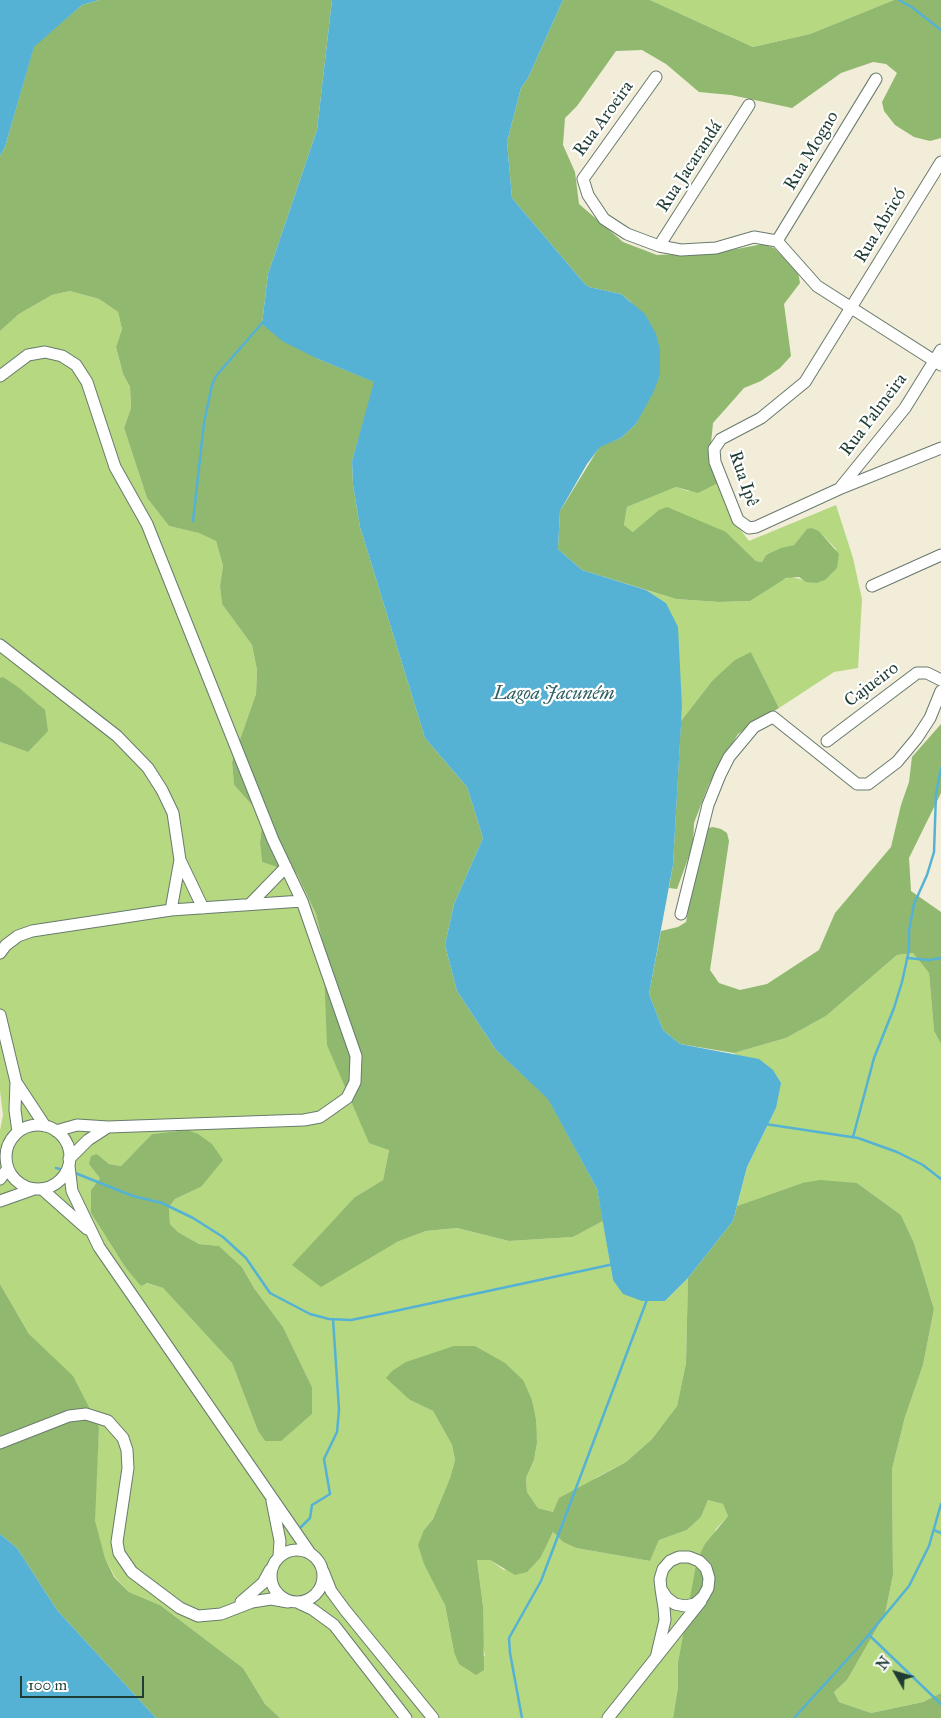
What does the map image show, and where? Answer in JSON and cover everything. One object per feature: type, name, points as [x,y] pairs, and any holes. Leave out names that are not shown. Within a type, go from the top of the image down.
[{"type":"street","name":"Rua Aroeira","points":[[656,77],[586,173],[583,183],[588,195],[604,219],[614,227],[659,246]]},
{"type":"street","name":"Rua Mogno","points":[[777,241],[876,79]]},
{"type":"street","name":"Rua Jacarandá","points":[[659,246],[749,106]]},
{"type":"street","name":"Rua Abricó","points":[[852,308],[941,162]]},
{"type":"street","points":[[659,246],[680,250],[716,248],[754,237],[777,241],[817,286],[938,363]]},
{"type":"street","name":"Rua Ipê","points":[[839,489],[756,527],[749,528],[738,520],[715,462],[714,450],[720,439],[761,418],[805,382],[852,308]]},
{"type":"street","name":"Rua Palmeira","points":[[839,489],[905,408],[938,363],[941,350]]},
{"type":"street","points":[[0,376],[28,355],[45,352],[62,356],[76,365],[87,382],[115,467],[147,524],[273,840],[302,901],[356,1056],[355,1082],[347,1098],[320,1117],[304,1120],[108,1127],[77,1125],[56,1130]]},
{"type":"street","points":[[839,489],[941,448]]},
{"type":"street","points":[[872,586],[941,555]]},
{"type":"street","points":[[0,645],[117,736],[148,768],[162,790],[173,813],[180,860],[203,908]]},
{"type":"street","name":"Cajueiro","points":[[827,741],[917,674],[927,673],[941,680]]},
{"type":"street","points":[[681,914],[708,805],[720,775],[730,757],[754,726],[773,717],[857,784],[863,785],[876,779],[898,762],[937,710],[941,692]]},
{"type":"street","points":[[171,910],[180,860]]},
{"type":"street","points":[[250,904],[286,867]]},
{"type":"street","points":[[0,953],[6,945],[18,936],[32,931],[171,910],[302,901]]},
{"type":"street","points":[[0,1015],[16,1082],[14,1110],[18,1132]]},
{"type":"street","points":[[16,1082],[45,1126]]},
{"type":"street","points":[[91,1232],[39,1189],[25,1187],[15,1180],[8,1168],[6,1154],[10,1142],[18,1132],[31,1126],[45,1126],[56,1130],[65,1140],[72,1191],[99,1247],[310,1553],[319,1561],[331,1591],[433,1718]]},
{"type":"street","points":[[0,1201],[39,1189],[62,1178],[69,1162],[88,1140],[108,1127]]},
{"type":"street","points":[[0,1179],[8,1168]]},
{"type":"street","points":[[0,1444],[69,1416],[86,1414],[108,1421],[123,1438],[127,1450],[128,1468],[117,1542],[119,1553],[124,1563],[188,1613],[208,1616],[271,1599],[293,1603],[309,1600],[318,1593],[323,1582],[323,1571]]},
{"type":"street","points":[[272,1496],[280,1541],[276,1561],[270,1576],[272,1587],[278,1596],[318,1612],[334,1626],[406,1718]]},
{"type":"street","points":[[234,1608],[263,1583],[276,1561],[289,1551],[300,1550],[310,1553]]},
{"type":"street","points":[[608,1718],[656,1658],[704,1597],[708,1588],[709,1578],[706,1568],[699,1561],[689,1557],[679,1557],[670,1561],[663,1569],[660,1579],[665,1620],[656,1658]]},
{"type":"street","points":[[661,1589],[667,1598],[680,1605],[695,1604],[704,1597]]},
{"type":"green space","points":[[99,0],[332,0],[317,130],[268,274],[262,324],[318,359],[375,382],[352,461],[353,485],[360,527],[425,738],[467,787],[483,838],[454,904],[445,945],[457,991],[496,1050],[548,1098],[597,1189],[603,1221],[573,1237],[509,1241],[457,1228],[426,1231],[397,1242],[321,1287],[292,1265],[355,1197],[383,1180],[389,1150],[369,1143],[327,1045],[323,944],[316,914],[297,874],[262,862],[260,843],[262,824],[252,805],[234,785],[232,762],[256,694],[257,670],[252,645],[222,604],[220,586],[223,566],[216,541],[199,533],[169,526],[147,498],[124,428],[131,408],[130,387],[123,374],[116,347],[122,329],[118,312],[99,299],[70,291],[52,295],[19,314],[0,331],[0,156],[5,147],[34,46],[82,5]]},
{"type":"green space","points":[[563,0],[650,0],[753,47],[810,34],[894,0],[941,0],[941,138],[930,141],[914,137],[895,125],[884,111],[882,102],[897,73],[886,64],[873,62],[841,73],[792,108],[731,95],[699,92],[666,64],[642,50],[616,51],[577,106],[565,118],[563,145],[575,172],[579,204],[623,242],[657,255],[721,252],[763,244],[774,248],[798,272],[800,283],[784,304],[791,356],[780,368],[761,381],[744,388],[713,423],[709,464],[718,483],[698,493],[676,487],[627,507],[624,525],[633,532],[659,510],[667,507],[726,532],[756,561],[762,562],[766,555],[781,548],[794,545],[807,529],[812,528],[819,531],[839,554],[837,568],[825,580],[817,583],[806,582],[799,577],[786,578],[750,601],[719,602],[676,599],[582,570],[558,549],[560,511],[600,446],[621,438],[636,424],[660,375],[631,302],[621,294],[589,287],[584,283],[512,198],[507,142],[521,88],[528,78]]},
{"type":"green space","points":[[650,0],[894,0],[810,34],[753,47]]},
{"type":"green space","points":[[70,291],[99,299],[118,312],[122,329],[116,347],[123,374],[130,387],[131,408],[124,428],[147,498],[169,526],[200,533],[216,541],[223,566],[220,586],[222,604],[252,645],[257,670],[256,694],[232,762],[234,785],[252,805],[262,824],[260,843],[262,862],[297,874],[316,914],[323,944],[389,1150],[383,1180],[355,1197],[369,1257],[397,1242],[426,1231],[457,1228],[509,1241],[573,1237],[603,1221],[613,1280],[665,1301],[688,1278],[686,1363],[677,1406],[652,1439],[626,1462],[597,1477],[553,1512],[538,1508],[527,1492],[526,1478],[534,1460],[537,1443],[532,1400],[410,1400],[433,1411],[452,1445],[455,1460],[450,1478],[433,1519],[424,1530],[436,1584],[445,1605],[454,1652],[485,1656],[481,1636],[483,1606],[477,1560],[490,1560],[504,1570],[541,1557],[553,1532],[563,1542],[576,1548],[650,1561],[659,1540],[687,1530],[701,1517],[708,1500],[723,1504],[728,1516],[716,1529],[690,1600],[678,1662],[678,1687],[673,1718],[280,1718],[265,1704],[243,1668],[160,1605],[129,1592],[115,1577],[105,1558],[94,1521],[99,1427],[47,1353],[29,1334],[0,1284],[0,1130],[3,1115],[0,1091],[0,742],[28,752],[3,678],[0,678],[0,331],[19,314],[52,295]],"holes":[[[187,1130],[201,1187],[175,1199],[169,1207],[170,1224],[178,1232],[199,1244],[219,1246],[242,1267],[254,1288],[283,1327],[312,1387],[312,1414],[281,1440],[265,1441],[258,1431],[232,1363],[163,1288],[139,1281],[125,1267],[91,1213],[91,1190],[100,1178],[97,1154],[109,1164],[121,1166],[152,1134]]]},
{"type":"green space","points":[[718,483],[740,529],[749,541],[836,505],[853,558],[862,599],[858,668],[834,672],[779,708],[751,652],[712,681],[681,721],[682,707],[666,603],[646,590],[676,599],[719,602],[750,601],[781,580],[791,577],[817,583],[825,580],[836,549],[819,531],[812,528],[804,533],[794,545],[766,555],[762,562],[756,561],[726,532],[639,528],[633,532],[624,525],[627,507],[676,487],[688,491]]},
{"type":"green space","points":[[751,652],[779,708],[738,734],[709,784],[694,823],[693,845],[677,889],[669,888],[673,865],[681,721],[712,681],[735,660]]},
{"type":"green space","points":[[3,677],[45,710],[48,731],[28,752],[0,742],[0,678]]},
{"type":"green space","points":[[941,724],[941,793],[909,858],[911,891],[941,912],[941,1044],[934,1031],[929,973],[913,953],[897,955],[826,1016],[786,1038],[734,1053],[680,1044],[663,1030],[649,994],[661,931],[678,927],[686,922],[703,829],[713,827],[721,829],[727,833],[729,841],[710,970],[719,983],[740,990],[767,984],[819,950],[835,913],[891,847],[901,805],[909,782],[912,757]]},
{"type":"green space","points":[[913,953],[929,973],[934,1031],[941,1044],[941,1693],[923,1702],[871,1713],[839,1702],[834,1692],[847,1680],[885,1614],[893,1575],[892,1469],[905,1417],[923,1365],[934,1309],[914,1243],[901,1215],[857,1183],[802,1183],[737,1206],[747,1167],[776,1108],[734,1053],[786,1038],[826,1016],[897,955]]},
{"type":"green space","points":[[187,1130],[198,1134],[212,1144],[223,1160],[201,1187],[175,1199],[169,1207],[170,1224],[178,1232],[199,1244],[219,1246],[242,1267],[254,1288],[283,1327],[312,1387],[312,1414],[281,1441],[265,1441],[258,1431],[232,1363],[163,1288],[147,1283],[141,1286],[125,1267],[91,1213],[91,1190],[100,1178],[89,1164],[91,1156],[97,1154],[109,1164],[121,1166],[152,1134]]},
{"type":"green space","points":[[820,1180],[857,1183],[901,1215],[914,1243],[934,1309],[923,1365],[905,1417],[892,1469],[893,1575],[885,1614],[847,1680],[834,1692],[839,1702],[871,1713],[923,1702],[941,1693],[941,1718],[673,1718],[678,1687],[678,1662],[697,1560],[705,1544],[728,1516],[723,1504],[708,1500],[701,1517],[687,1530],[659,1540],[650,1561],[576,1548],[563,1542],[553,1532],[541,1557],[527,1572],[515,1575],[490,1560],[477,1560],[483,1606],[484,1670],[476,1675],[459,1664],[454,1652],[445,1605],[424,1564],[418,1545],[424,1530],[433,1519],[450,1478],[455,1460],[452,1445],[433,1411],[410,1400],[386,1378],[392,1371],[406,1362],[454,1346],[475,1346],[505,1363],[523,1380],[532,1400],[536,1420],[537,1443],[534,1460],[526,1478],[527,1492],[538,1508],[553,1512],[559,1498],[626,1462],[652,1439],[677,1406],[686,1363],[688,1278],[733,1221],[737,1206],[802,1183]]},
{"type":"green space","points":[[0,1284],[29,1334],[73,1376],[99,1427],[95,1521],[105,1558],[114,1577],[129,1592],[160,1605],[243,1668],[265,1704],[280,1718],[156,1718],[57,1610],[17,1548],[0,1534]]},
{"type":"water","points":[[0,0],[99,0],[82,5],[34,47],[5,147],[0,156]]},
{"type":"water","name":"Lagoa Jacuném","points":[[332,0],[563,0],[528,78],[521,88],[507,142],[512,198],[584,283],[589,287],[621,294],[645,314],[656,334],[660,350],[660,375],[653,393],[636,424],[621,438],[600,447],[587,464],[560,511],[558,549],[582,570],[646,590],[666,603],[678,627],[682,707],[673,865],[649,994],[663,1030],[680,1044],[759,1059],[773,1070],[781,1083],[776,1108],[747,1167],[733,1221],[688,1278],[665,1301],[642,1301],[623,1294],[613,1280],[597,1189],[548,1099],[496,1050],[457,991],[445,945],[454,904],[483,838],[467,787],[425,738],[360,527],[353,485],[352,461],[374,382],[318,359],[282,341],[262,324],[268,274],[317,130]]},
{"type":"water","points":[[0,1534],[17,1548],[57,1610],[156,1718],[0,1718]]},
{"type":"waterway","points":[[899,0],[913,8],[941,30]]},
{"type":"waterway","points":[[193,521],[204,423],[212,385],[216,376],[263,322]]},
{"type":"waterway","points":[[853,1137],[874,1058],[902,982],[909,950],[909,931],[914,904],[927,875],[934,852],[936,794],[941,768]]},
{"type":"waterway","points":[[907,958],[929,960],[941,958]]},
{"type":"waterway","points":[[765,1124],[858,1138],[897,1152],[923,1165],[941,1179]]},
{"type":"waterway","points":[[56,1168],[67,1171]]},
{"type":"waterway","points":[[75,1173],[133,1196],[162,1203],[193,1218],[223,1237],[246,1258],[270,1293],[310,1314],[329,1319],[351,1320],[614,1264]]},
{"type":"waterway","points":[[522,1718],[509,1638],[541,1581],[648,1297]]},
{"type":"waterway","points":[[298,1530],[310,1518],[312,1505],[330,1494],[324,1459],[337,1432],[339,1410],[333,1319]]},
{"type":"waterway","points":[[794,1718],[855,1651],[909,1586],[929,1546],[941,1504]]},
{"type":"waterway","points":[[934,1530],[941,1533]]},
{"type":"waterway","points":[[869,1635],[941,1704]]}]
